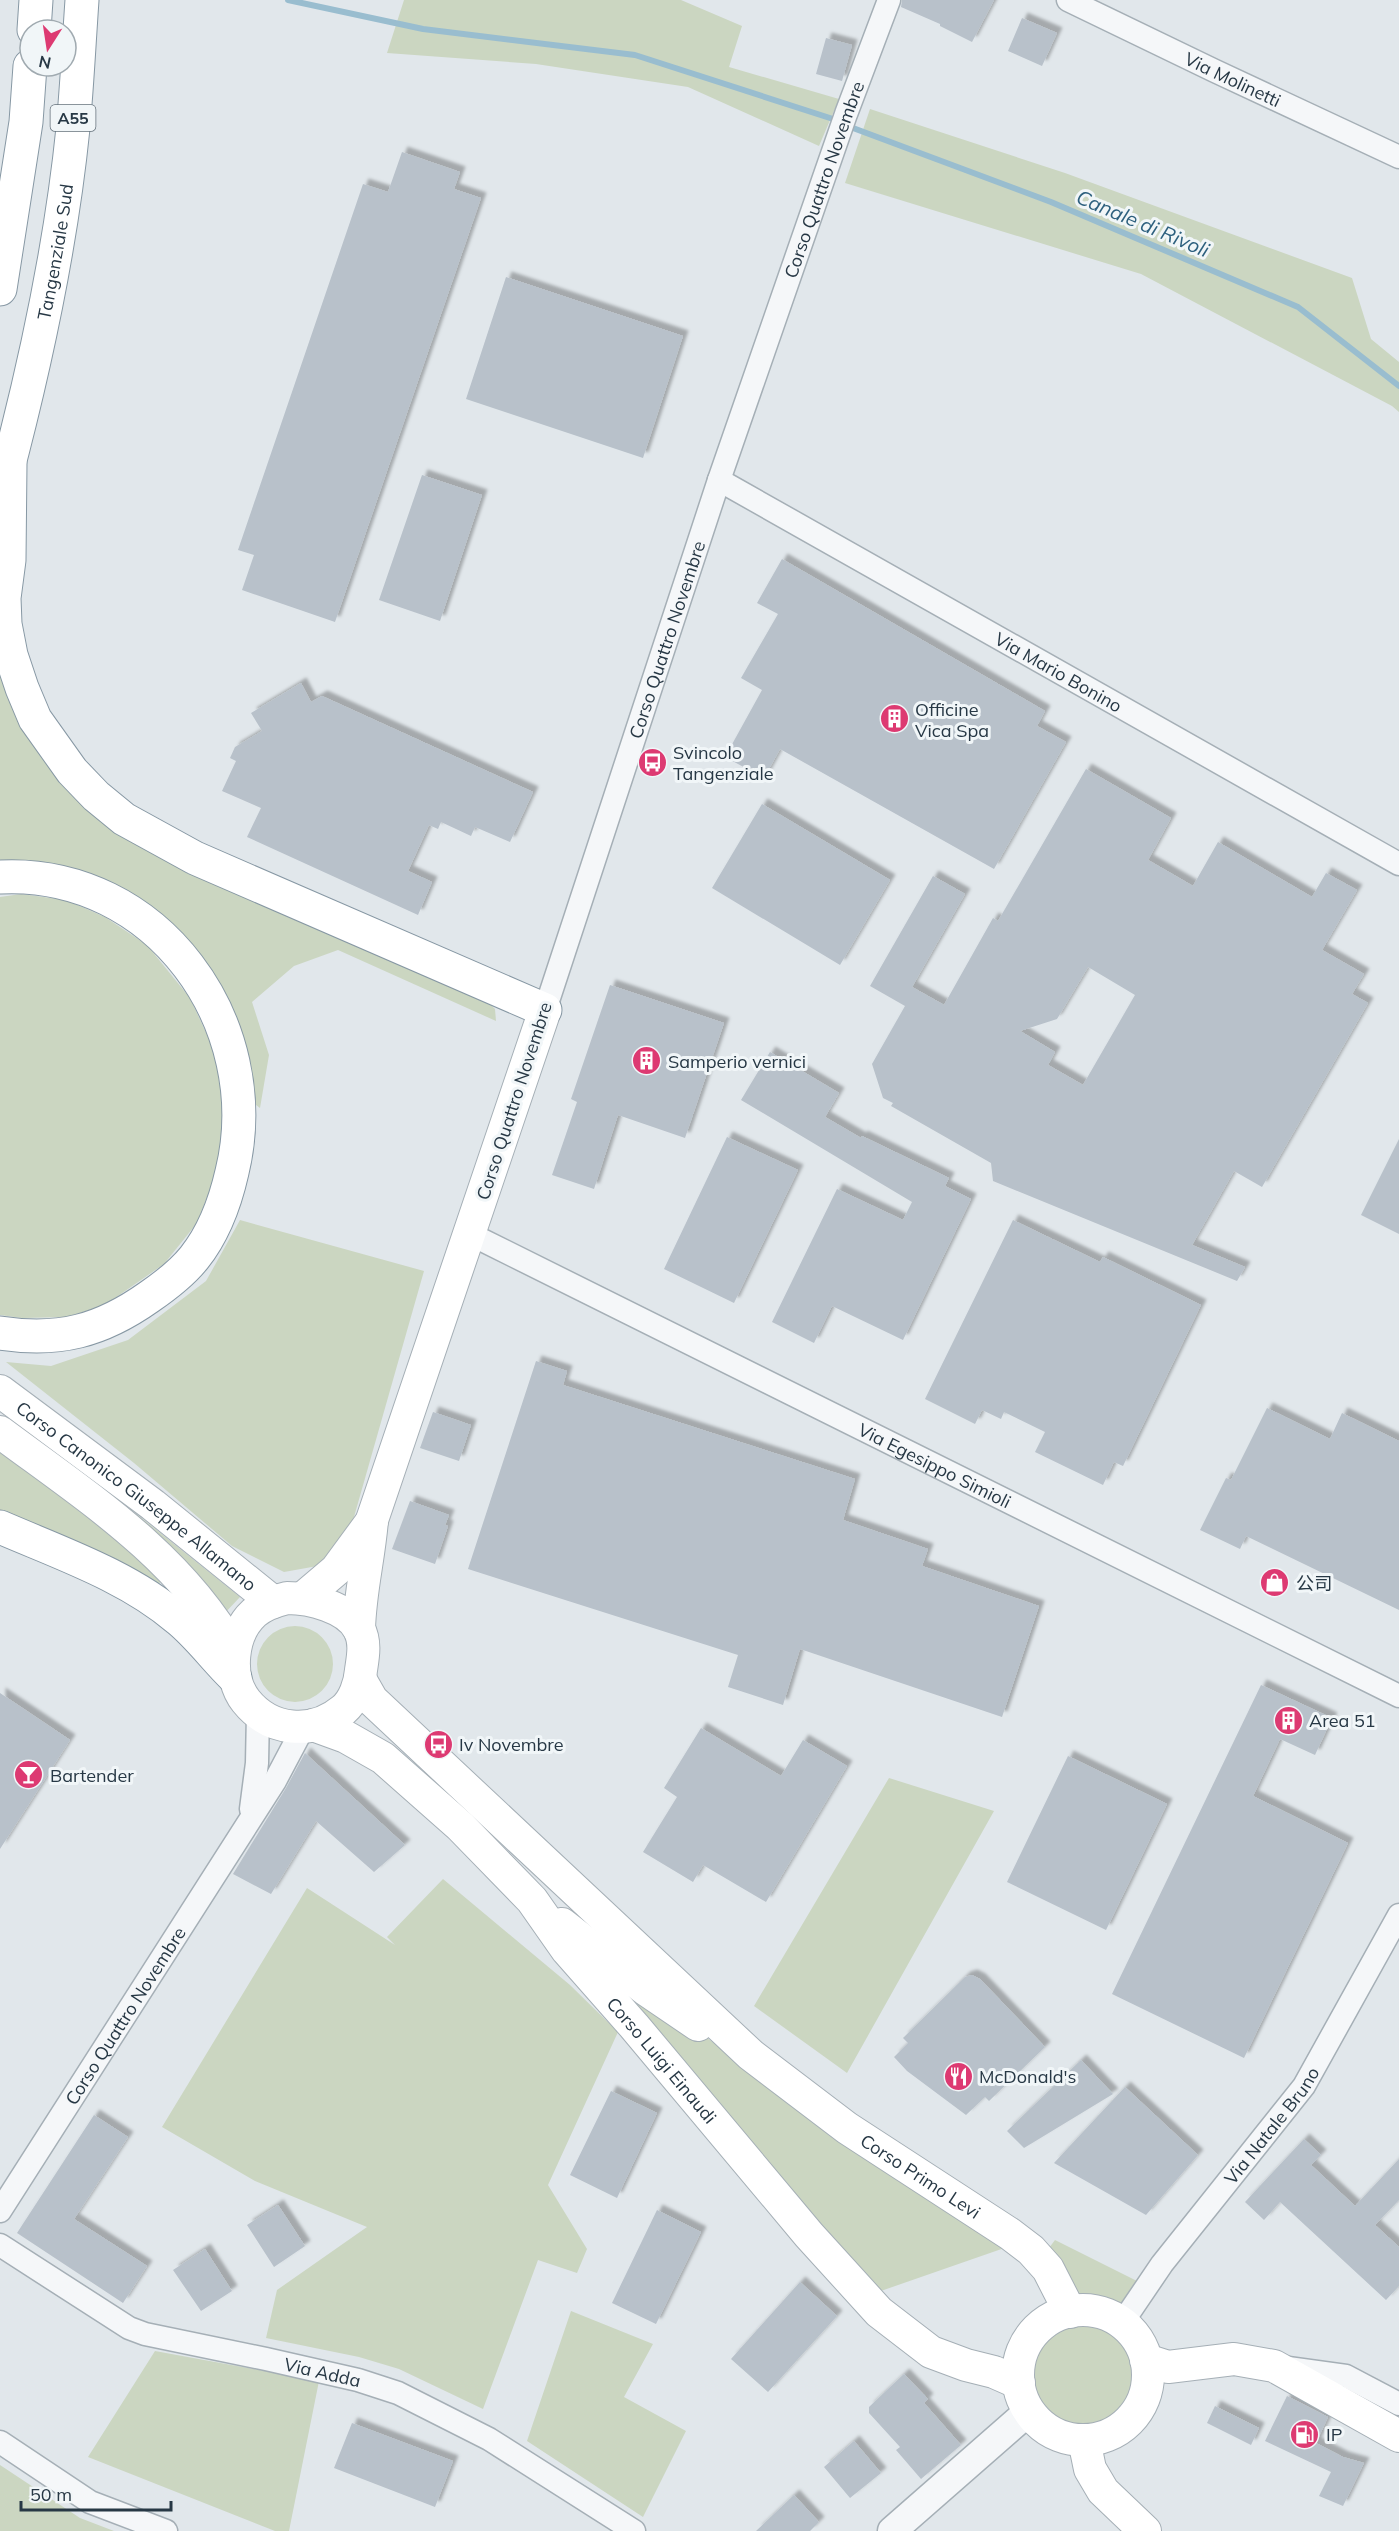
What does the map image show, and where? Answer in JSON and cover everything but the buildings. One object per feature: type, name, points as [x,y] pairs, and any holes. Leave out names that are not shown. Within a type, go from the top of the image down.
[{"type":"highway","points":[[35,18],[36,0]]},
{"type":"highway","name":"Tangenziale Sud","points":[[0,500],[37,346],[58,236],[73,129],[82,0]]},
{"type":"highway","name":"A55","points":[[0,289],[26,122],[29,78]]},
{"type":"highway","points":[[10,463],[9,560],[4,598],[5,624],[11,655],[35,719],[72,771],[96,796],[124,819],[195,858],[545,1010]]},
{"type":"highway","points":[[0,877],[35,877],[63,882],[99,894],[133,912],[164,937],[192,971],[214,1005],[229,1041],[238,1079],[240,1118],[234,1166],[226,1199],[213,1228],[193,1258],[163,1287],[125,1314],[93,1329],[56,1335],[0,1333]]},
{"type":"highway","points":[[0,1527],[108,1575],[148,1596],[235,1665]]},
{"type":"main road","name":"Corso Quattro Novembre","points":[[359,1629],[360,1594],[369,1557],[372,1520],[545,1010]]},
{"type":"main road","name":"Corso Canonico Giuseppe Allamano","points":[[0,1391],[153,1505],[273,1602]]},
{"type":"main road","name":"Corso Canonico Giuseppe Allamano","points":[[0,1432],[132,1530],[146,1543],[216,1621],[235,1665]]},
{"type":"main road","name":"Corso Quattro Novembre","points":[[303,1598],[336,1570],[372,1520]]},
{"type":"main road","points":[[287,1598],[303,1598],[341,1612],[359,1629],[364,1649],[360,1679],[354,1696],[344,1710],[308,1726],[286,1727],[271,1722],[258,1713],[240,1692],[235,1665],[239,1632],[254,1614],[273,1602],[287,1598]]},
{"type":"main road","name":"Corso Primo Levi","points":[[360,1679],[372,1700],[641,1949],[751,2055],[847,2128],[1031,2250],[1048,2269],[1070,2312]]},
{"type":"main road","name":"Corso Luigi Einaudi","points":[[308,1726],[346,1737],[383,1758],[460,1826],[532,1900],[567,1950],[634,2026],[809,2235],[879,2312],[932,2352],[966,2365],[994,2372],[1028,2405]]},
{"type":"main road","name":"Corso Primo Levi","points":[[532,1900],[645,1989],[704,2029],[751,2055]]},
{"type":"main road","points":[[1144,2400],[1148,2384],[1146,2360],[1134,2335],[1122,2323],[1106,2314],[1088,2310],[1070,2312],[1052,2318],[1037,2330],[1026,2345],[1019,2364],[1028,2405],[1051,2432],[1067,2438],[1097,2438],[1125,2426],[1136,2414],[1144,2400],[1165,2378],[1185,2367]]},
{"type":"main road","points":[[1146,2360],[1168,2367],[1185,2367],[1234,2359],[1274,2366],[1399,2436]]},
{"type":"main road","points":[[1097,2438],[1090,2469],[1103,2490],[1145,2531]]},
{"type":"street","name":"Corso Quattro Novembre","points":[[545,1010],[719,480],[846,114],[889,0]]},
{"type":"street","name":"Via Molinetti","points":[[1068,0],[1399,157]]},
{"type":"street","name":"Via Mario Bonino","points":[[719,480],[1399,864]]},
{"type":"street","name":"Via Egesippo Simioli","points":[[470,1234],[1399,1696]]},
{"type":"street","name":"Corso Quattro Novembre","points":[[249,1819],[257,1763],[258,1713]]},
{"type":"street","name":"Corso Quattro Novembre","points":[[0,2211],[308,1726]]},
{"type":"street","name":"Via Natale Bruno","points":[[1122,2323],[1162,2264],[1304,2086],[1399,1915]]},
{"type":"street","name":"Via Adda","points":[[0,2245],[129,2328],[145,2334],[358,2380],[398,2393],[489,2439],[634,2531]]},
{"type":"street","points":[[1274,2366],[1346,2376],[1399,2404]]},
{"type":"street","points":[[892,2531],[994,2441],[1028,2405]]},
{"type":"street","points":[[0,2442],[90,2502],[166,2531]]},
{"type":"green space","points":[[404,0],[681,0],[742,26],[729,67],[839,99],[819,146],[688,87],[536,64],[387,53]]},
{"type":"green space","points":[[870,109],[1065,173],[1352,278],[1371,339],[1399,362],[1399,412],[1392,406],[1141,274],[845,183]]},
{"type":"green space","points":[[0,653],[53,768],[487,1001],[495,1009],[496,1021],[338,950],[294,966],[252,1002],[269,1055],[260,1108],[252,1102],[178,936],[0,866]]},
{"type":"green space","points":[[21,894],[66,900],[105,917],[147,945],[190,998],[215,1052],[224,1109],[218,1169],[197,1223],[164,1264],[105,1305],[67,1317],[22,1318],[0,1315],[0,897]]},
{"type":"green space","points":[[240,1220],[424,1271],[352,1524],[323,1565],[284,1572],[232,1546],[134,1463],[6,1362],[51,1366],[128,1340],[206,1281]]},
{"type":"green space","points":[[0,1451],[128,1548],[162,1581],[155,1586],[0,1516]]},
{"type":"green space","points":[[93,1479],[240,1597],[224,1614],[95,1485]]},
{"type":"green space","points":[[288,1626],[302,1626],[316,1632],[327,1643],[333,1657],[330,1679],[322,1691],[302,1702],[288,1702],[274,1696],[263,1685],[257,1671],[257,1657],[263,1643],[274,1632]]},
{"type":"green space","points":[[889,1778],[994,1811],[847,2073],[754,2006]]},
{"type":"green space","points":[[443,1879],[570,1985],[618,2032],[548,2185],[587,2249],[577,2273],[538,2260],[483,2409],[399,2369],[359,2357],[266,2338],[277,2290],[367,2227],[255,2181],[162,2127],[307,1888],[395,1945],[387,1937]]},
{"type":"green space","points":[[610,1974],[707,2038],[822,2121],[1013,2245],[878,2292],[838,2265]]},
{"type":"green space","points":[[1055,2240],[1137,2281],[1120,2308],[1104,2300],[1078,2299],[1073,2292],[1068,2271],[1049,2248]]},
{"type":"green space","points":[[571,2311],[653,2344],[624,2397],[686,2431],[643,2517],[527,2441]]},
{"type":"green space","points":[[1084,2319],[1105,2323],[1123,2335],[1135,2353],[1139,2374],[1135,2395],[1123,2413],[1105,2425],[1084,2429],[1063,2425],[1045,2413],[1033,2395],[1029,2374],[1033,2353],[1045,2335],[1063,2323]]},
{"type":"green space","points":[[155,2351],[319,2381],[289,2531],[275,2531],[88,2457]]},
{"type":"green space","points":[[0,2465],[80,2518],[114,2531],[0,2531]]},
{"type":"waterway","points":[[288,0],[423,29],[635,55],[833,119]]},
{"type":"waterway","name":"Canale di Rivoli","points":[[853,128],[1051,202],[1298,307],[1399,386]]},
{"type":"place","name":"Officine Vica Spa","points":[[894,719]]},
{"type":"place","name":"Svincolo Tangenziale","points":[[652,762]]},
{"type":"place","name":"Samperio vernici","points":[[647,1061]]},
{"type":"place","name":"公司","points":[[1275,1583]]},
{"type":"place","name":"Area 51","points":[[1288,1720]]},
{"type":"place","name":"Iv Novembre","points":[[438,1744]]},
{"type":"place","name":"Bartender","points":[[29,1775]]},
{"type":"place","name":"McDonald's","points":[[958,2076]]},
{"type":"place","name":"IP","points":[[1305,2434]]}]
